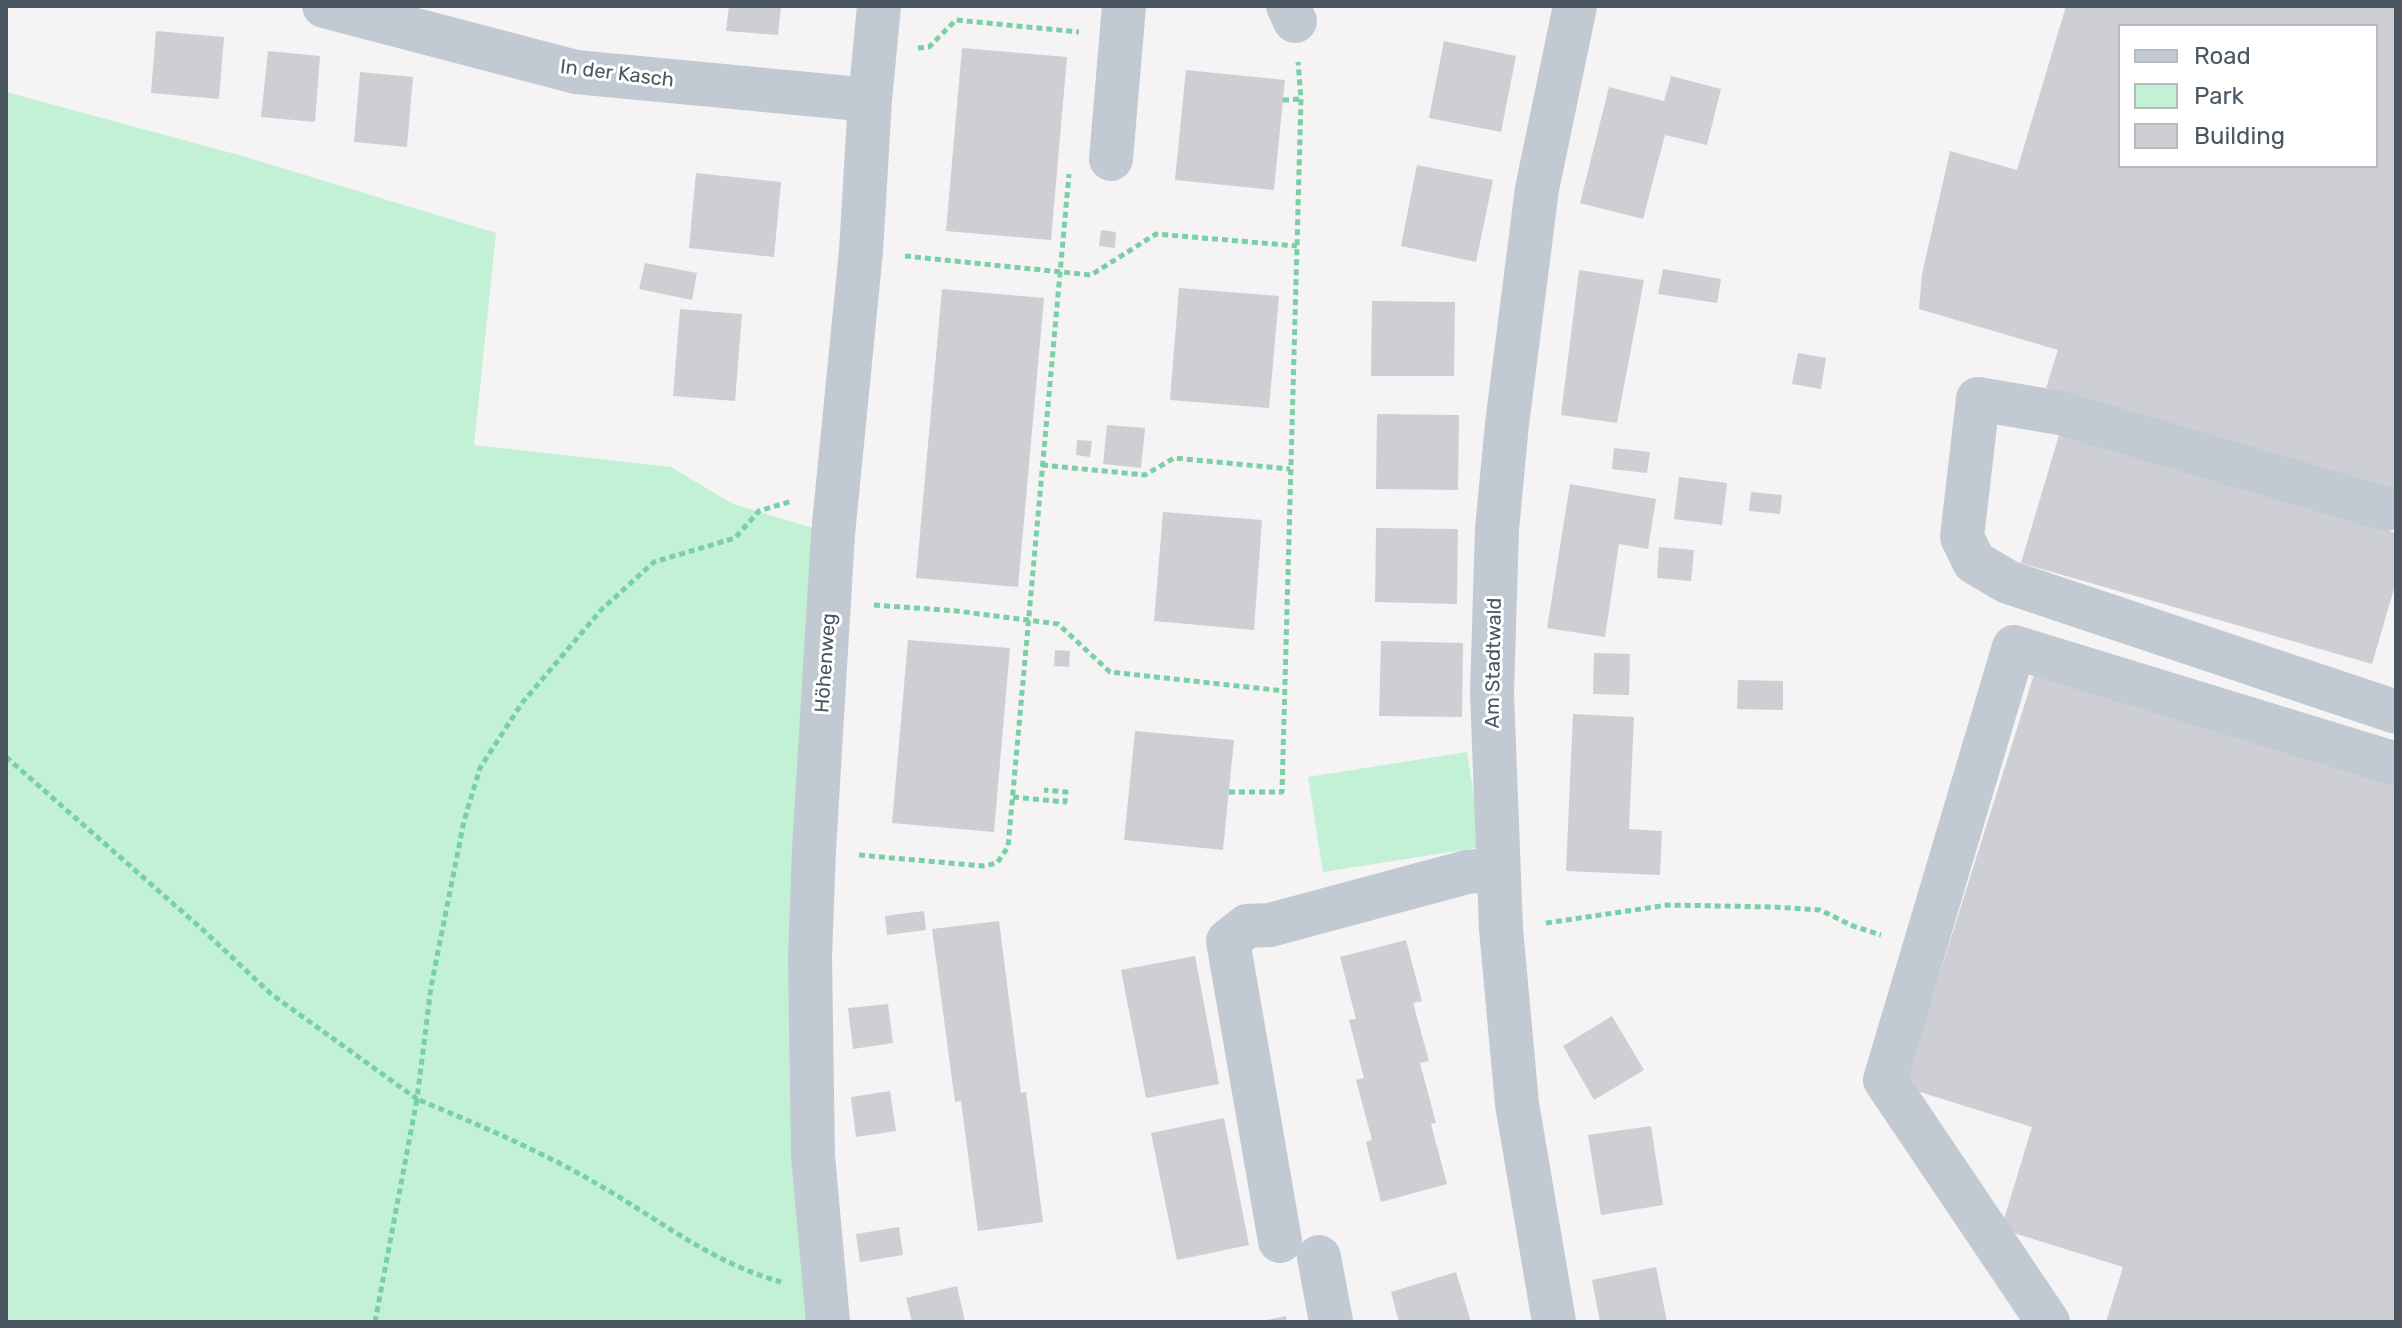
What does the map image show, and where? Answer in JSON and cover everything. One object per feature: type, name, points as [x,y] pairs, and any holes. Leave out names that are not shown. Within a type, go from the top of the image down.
[{"type":"street","name":"In der Kasch","points":[[324,6],[576,72],[870,100]]},
{"type":"street","points":[[1090,163],[1124,6]]},
{"type":"street","name":"Am Stadtwald","points":[[1554,1322],[1517,1104],[1501,929],[1492,693],[1497,529],[1507,424],[1537,189],[1575,6]]},
{"type":"street","name":"Höhenweg","points":[[826,1308],[813,1156],[810,957],[814,850],[837,500],[861,251],[878,25]]},
{"type":"street","points":[[2386,509],[2060,413],[1978,399],[1962,537],[1974,562],[2008,582],[2396,712]]},
{"type":"street","points":[[2048,1322],[1885,1080],[2014,647],[2396,764]]},
{"type":"street","points":[[1331,1322],[1300,1249],[1228,941],[1247,926],[1270,925],[1467,872],[1498,869]]},
{"type":"path","points":[[1229,792],[1282,792],[1301,99],[1291,14]]},
{"type":"path","points":[[878,25],[926,49],[956,20],[1082,32],[1081,47]]},
{"type":"path","points":[[1283,100],[1301,99]]},
{"type":"path","points":[[814,850],[992,865],[1001,859],[1008,847],[1060,272],[1090,163]]},
{"type":"path","points":[[861,251],[1091,275],[1156,234],[1297,246]]},
{"type":"path","points":[[1042,465],[1145,475],[1174,458],[1290,469]]},
{"type":"path","points":[[375,1322],[417,1099],[431,987],[464,821],[480,768],[522,703],[602,609],[654,562],[735,538],[759,511],[787,501],[837,500]]},
{"type":"path","points":[[830,601],[1058,624],[1110,672],[1284,691]]},
{"type":"path","points":[[6,757],[202,929],[271,994],[417,1099],[526,1144],[606,1189],[713,1256],[770,1279],[826,1308]]},
{"type":"path","points":[[1013,797],[1065,802],[1066,792],[1044,790]]},
{"type":"path","points":[[1501,929],[1668,905],[1774,907],[1820,910],[1853,926],[1926,948]]},
{"type":"green space","points":[[6,92],[239,155],[496,233],[474,445],[671,467],[733,504],[833,534],[828,1322],[6,1322]]},
{"type":"green space","points":[[1467,752],[1482,847],[1323,872],[1308,777]]},
{"type":"building","points":[[729,6],[781,6],[778,35],[726,31]]},
{"type":"building","points":[[2066,6],[2396,6],[2396,492],[2046,388],[2058,350],[1919,309],[1922,274],[1950,151],[2017,170]]},
{"type":"building","points":[[156,31],[224,37],[219,99],[151,93]]},
{"type":"building","points":[[1444,41],[1516,56],[1501,132],[1429,118]]},
{"type":"building","points":[[962,48],[1067,57],[1051,240],[946,231]]},
{"type":"building","points":[[268,51],[320,56],[315,122],[261,117]]},
{"type":"building","points":[[1186,70],[1285,80],[1274,190],[1175,180]]},
{"type":"building","points":[[360,72],[413,77],[407,147],[354,142]]},
{"type":"building","points":[[1671,76],[1721,89],[1707,145],[1665,135],[1643,219],[1580,203],[1609,87],[1664,101]]},
{"type":"building","points":[[1417,165],[1493,180],[1476,262],[1401,246]]},
{"type":"building","points":[[696,173],[781,182],[774,257],[689,248]]},
{"type":"building","points":[[1101,230],[1116,232],[1115,248],[1099,246]]},
{"type":"building","points":[[645,263],[697,273],[692,300],[639,289]]},
{"type":"building","points":[[1663,269],[1721,279],[1717,303],[1658,294]]},
{"type":"building","points":[[1579,270],[1644,280],[1617,423],[1561,415]]},
{"type":"building","points":[[1179,288],[1279,296],[1269,408],[1170,400]]},
{"type":"building","points":[[942,289],[1044,298],[1018,587],[916,578]]},
{"type":"building","points":[[1372,301],[1455,302],[1454,376],[1371,376]]},
{"type":"building","points":[[680,309],[742,314],[735,401],[673,396]]},
{"type":"building","points":[[1798,353],[1826,358],[1821,389],[1792,384]]},
{"type":"building","points":[[1377,414],[1459,415],[1458,490],[1376,489]]},
{"type":"building","points":[[1107,425],[1145,428],[1141,468],[1103,464]]},
{"type":"building","points":[[2059,435],[2396,533],[2396,582],[2372,664],[2021,563]]},
{"type":"building","points":[[1077,440],[1092,441],[1090,457],[1076,455]]},
{"type":"building","points":[[1614,448],[1650,452],[1647,473],[1612,469]]},
{"type":"building","points":[[1679,477],[1727,483],[1722,525],[1674,519]]},
{"type":"building","points":[[1570,484],[1656,499],[1648,549],[1619,544],[1605,637],[1547,628]]},
{"type":"building","points":[[1751,492],[1782,495],[1780,514],[1749,511]]},
{"type":"building","points":[[1163,512],[1262,520],[1254,630],[1154,621]]},
{"type":"building","points":[[1376,528],[1458,529],[1457,604],[1375,602]]},
{"type":"building","points":[[1659,547],[1694,550],[1691,581],[1657,578]]},
{"type":"building","points":[[908,640],[1010,648],[994,832],[892,823]]},
{"type":"building","points":[[1381,641],[1463,643],[1462,717],[1379,716]]},
{"type":"building","points":[[1055,650],[1070,651],[1069,667],[1054,666]]},
{"type":"building","points":[[1594,653],[1630,654],[1629,695],[1593,694]]},
{"type":"building","points":[[2036,668],[2396,780],[2396,1322],[2106,1322],[2123,1267],[2001,1229],[2032,1127],[1904,1087]]},
{"type":"building","points":[[1738,680],[1783,681],[1783,710],[1737,709]]},
{"type":"building","points":[[1573,714],[1634,717],[1629,829],[1662,831],[1660,875],[1566,871]]},
{"type":"building","points":[[1135,731],[1234,740],[1223,850],[1124,840]]},
{"type":"building","points":[[924,911],[926,930],[887,935],[885,916]]},
{"type":"building","points":[[999,921],[1021,1093],[1026,1092],[1043,1222],[978,1231],[961,1101],[955,1102],[932,929]]},
{"type":"building","points":[[1406,940],[1422,1001],[1413,1003],[1429,1061],[1420,1063],[1436,1123],[1431,1124],[1447,1184],[1381,1202],[1366,1142],[1372,1140],[1356,1080],[1364,1078],[1349,1020],[1356,1019],[1340,957]]},
{"type":"building","points":[[1195,956],[1219,1084],[1146,1098],[1121,970]]},
{"type":"building","points":[[888,1004],[893,1043],[853,1049],[848,1008]]},
{"type":"building","points":[[1612,1016],[1644,1070],[1594,1100],[1563,1046]]},
{"type":"building","points":[[890,1091],[896,1131],[856,1137],[851,1097]]},
{"type":"building","points":[[1224,1118],[1249,1245],[1177,1260],[1151,1133]]},
{"type":"building","points":[[1651,1126],[1663,1205],[1601,1215],[1588,1135]]},
{"type":"building","points":[[899,1227],[903,1255],[860,1262],[856,1234]]},
{"type":"building","points":[[1656,1267],[1667,1322],[1600,1322],[1592,1280]]},
{"type":"building","points":[[1456,1272],[1471,1322],[1399,1322],[1391,1292]]},
{"type":"building","points":[[957,1286],[965,1322],[912,1322],[906,1298]]},
{"type":"building","points":[[1286,1316],[1287,1322],[1262,1322],[1262,1321]]}]
